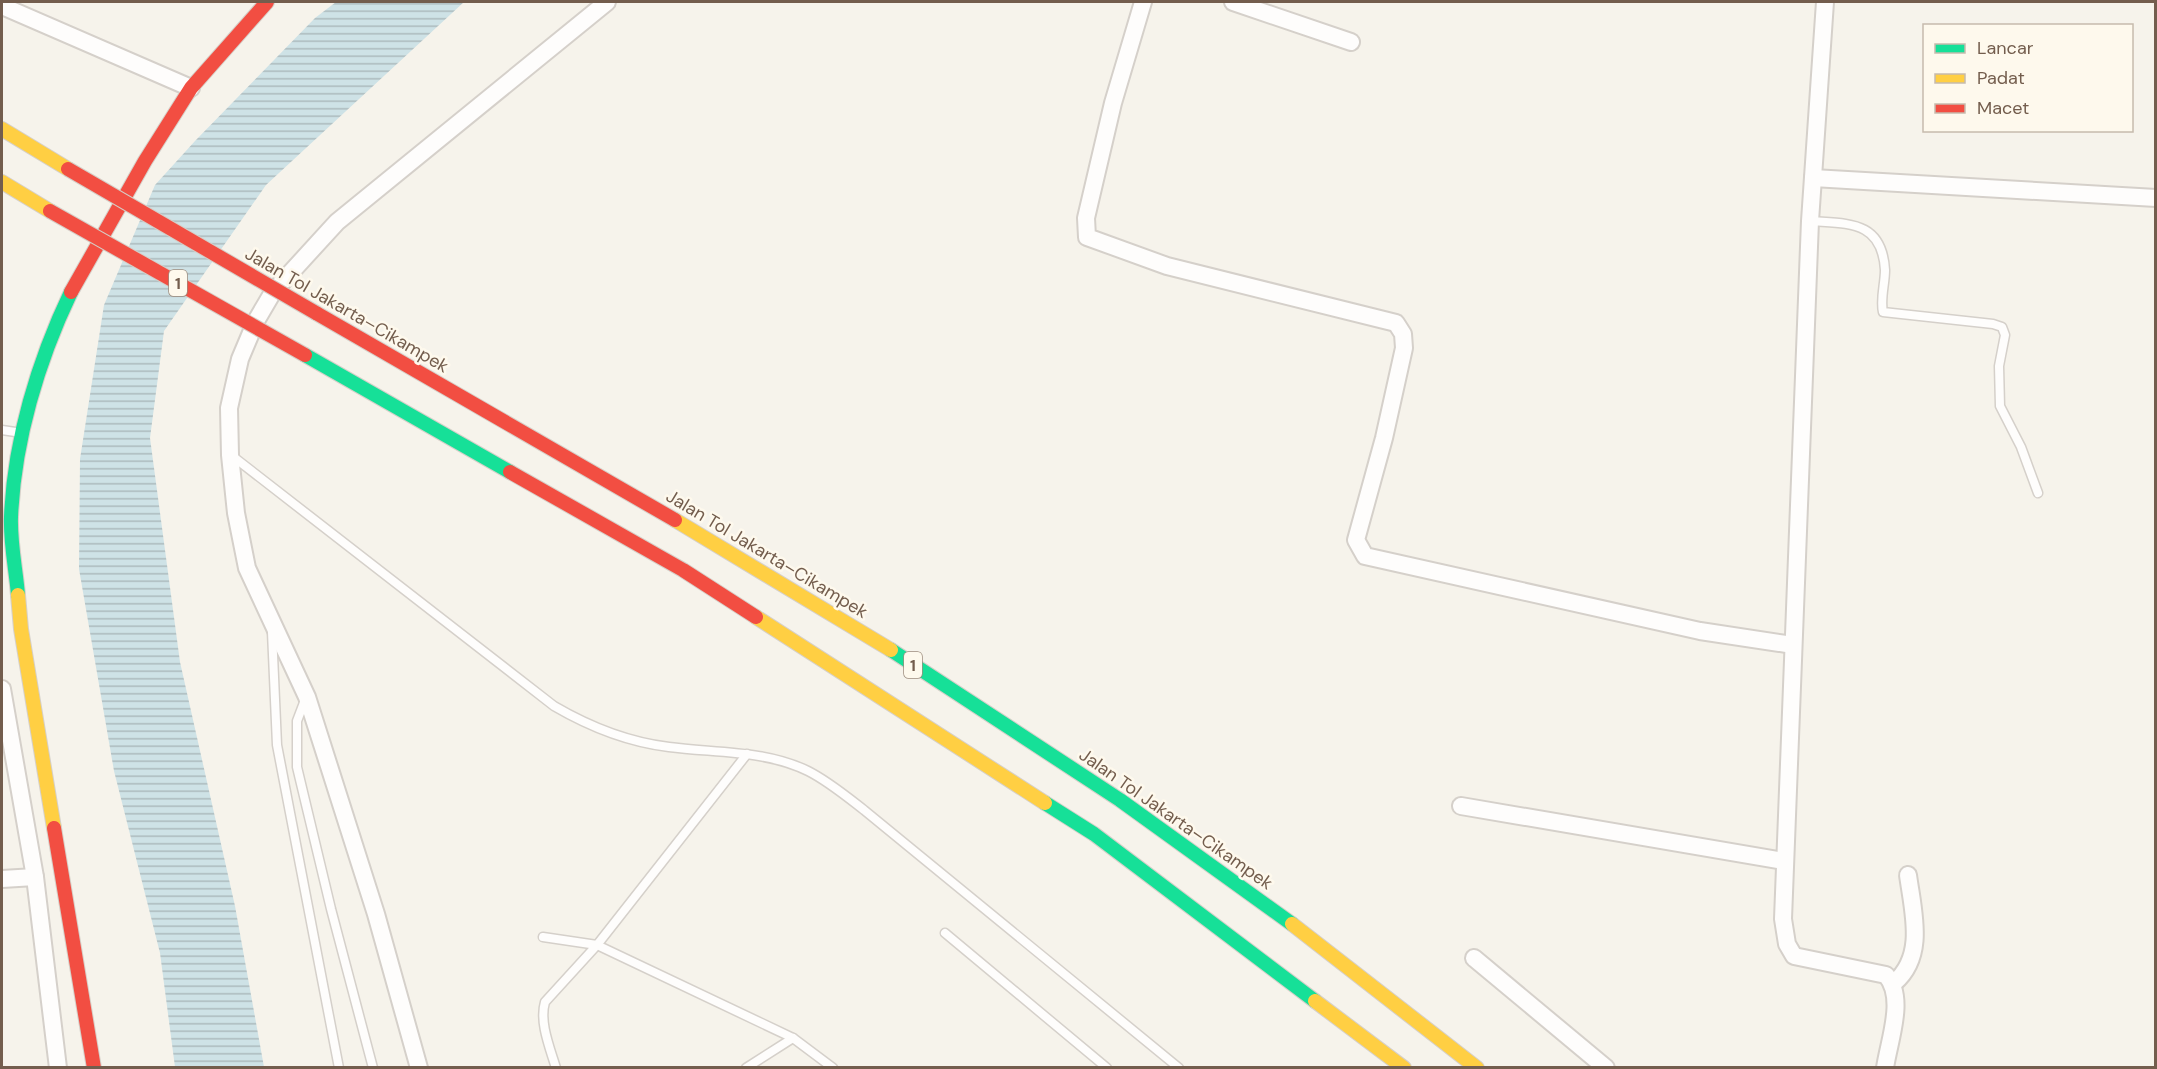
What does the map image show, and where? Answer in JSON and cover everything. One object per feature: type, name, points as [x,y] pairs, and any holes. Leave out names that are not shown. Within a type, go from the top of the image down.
[{"type":"main road","points":[[94,1068],[21,629],[11,520],[15,467],[22,433],[47,349],[76,281],[145,161],[191,88],[267,2]]},
{"type":"main road","name":"Jalan Tol Jakarta–Cikampek","points":[[2,129],[316,313],[708,538],[984,710],[1120,800],[1319,942],[1476,1068]]},
{"type":"main road","name":"1","points":[[2,182],[50,212],[683,570],[1094,834],[1404,1068]]},
{"type":"street","points":[[419,1068],[376,914],[307,697],[247,568],[236,513],[229,408],[240,359],[256,321],[273,292],[338,222],[607,2]]},
{"type":"street","points":[[1143,2],[1113,103],[1085,233],[1091,241],[1167,266],[1396,323],[1403,334],[1404,348],[1384,438],[1356,540],[1365,556],[1700,631],[1792,645]]},
{"type":"street","points":[[1233,2],[1351,42]]},
{"type":"street","points":[[1825,2],[1810,221],[1783,919],[1787,944],[1794,956],[1886,975],[1894,983],[1897,996],[1885,1068]]},
{"type":"street","points":[[2,6],[191,88]]},
{"type":"street","points":[[1813,178],[2156,198]]},
{"type":"street","points":[[2,535],[11,520]]},
{"type":"street","points":[[2,689],[34,878],[58,1068]]},
{"type":"street","points":[[1461,806],[1784,861]]},
{"type":"street","points":[[1894,983],[1905,973],[1912,958],[1915,942],[1908,875]]},
{"type":"street","points":[[2,879],[34,878]]},
{"type":"street","points":[[1474,958],[1606,1068]]},
{"type":"lane","points":[[1810,221],[1856,224],[1877,241],[1885,268],[1882,310],[1887,314],[1992,324],[2002,327],[2005,335],[1999,366],[2000,406],[2021,447],[2038,493]]},
{"type":"lane","points":[[2,430],[22,433]]},
{"type":"lane","points":[[231,455],[554,706],[602,731],[629,740],[668,747],[747,754],[807,770],[826,782],[864,810],[1179,1068]]},
{"type":"lane","points":[[272,620],[277,745],[339,1068]]},
{"type":"lane","points":[[307,697],[297,721],[297,767],[373,1068]]},
{"type":"lane","points":[[556,1068],[547,1036],[544,1008],[550,995],[597,945],[747,754]]},
{"type":"lane","points":[[945,933],[1107,1068]]},
{"type":"lane","points":[[543,937],[597,945],[793,1038],[833,1068]]},
{"type":"lane","points":[[746,1068],[793,1038]]},
{"type":"shaded area","points":[[336,2],[464,2],[266,185],[164,331],[150,438],[180,662],[235,906],[264,1067],[175,1067],[160,953],[114,771],[79,569],[80,459],[104,305],[155,185],[315,18]]},
{"type":"traffic: fast","points":[[18,595],[11,527],[17,459],[38,373],[71,292]]},
{"type":"traffic: fast","points":[[305,355],[510,472]]},
{"type":"traffic: fast","points":[[891,650],[1120,800],[1292,924]]},
{"type":"traffic: fast","points":[[1045,803],[1094,834],[1315,1001]]},
{"type":"traffic: slow","points":[[2,129],[68,169]]},
{"type":"traffic: slow","points":[[2,182],[50,211]]},
{"type":"traffic: slow","points":[[675,520],[891,650]]},
{"type":"traffic: slow","points":[[18,595],[21,629],[54,828]]},
{"type":"traffic: slow","points":[[756,617],[1045,803]]},
{"type":"traffic: slow","points":[[1292,924],[1477,1068]]},
{"type":"traffic: slow","points":[[1315,1001],[1404,1068]]},
{"type":"traffic: jam","points":[[71,292],[145,161],[191,88],[267,2]]},
{"type":"traffic: jam","points":[[68,169],[316,313]]},
{"type":"traffic: jam","points":[[50,211],[305,355]]},
{"type":"traffic: jam","points":[[316,313],[675,520]]},
{"type":"traffic: jam","points":[[510,472],[683,570],[756,617]]},
{"type":"traffic: jam","points":[[54,828],[94,1068]]}]
